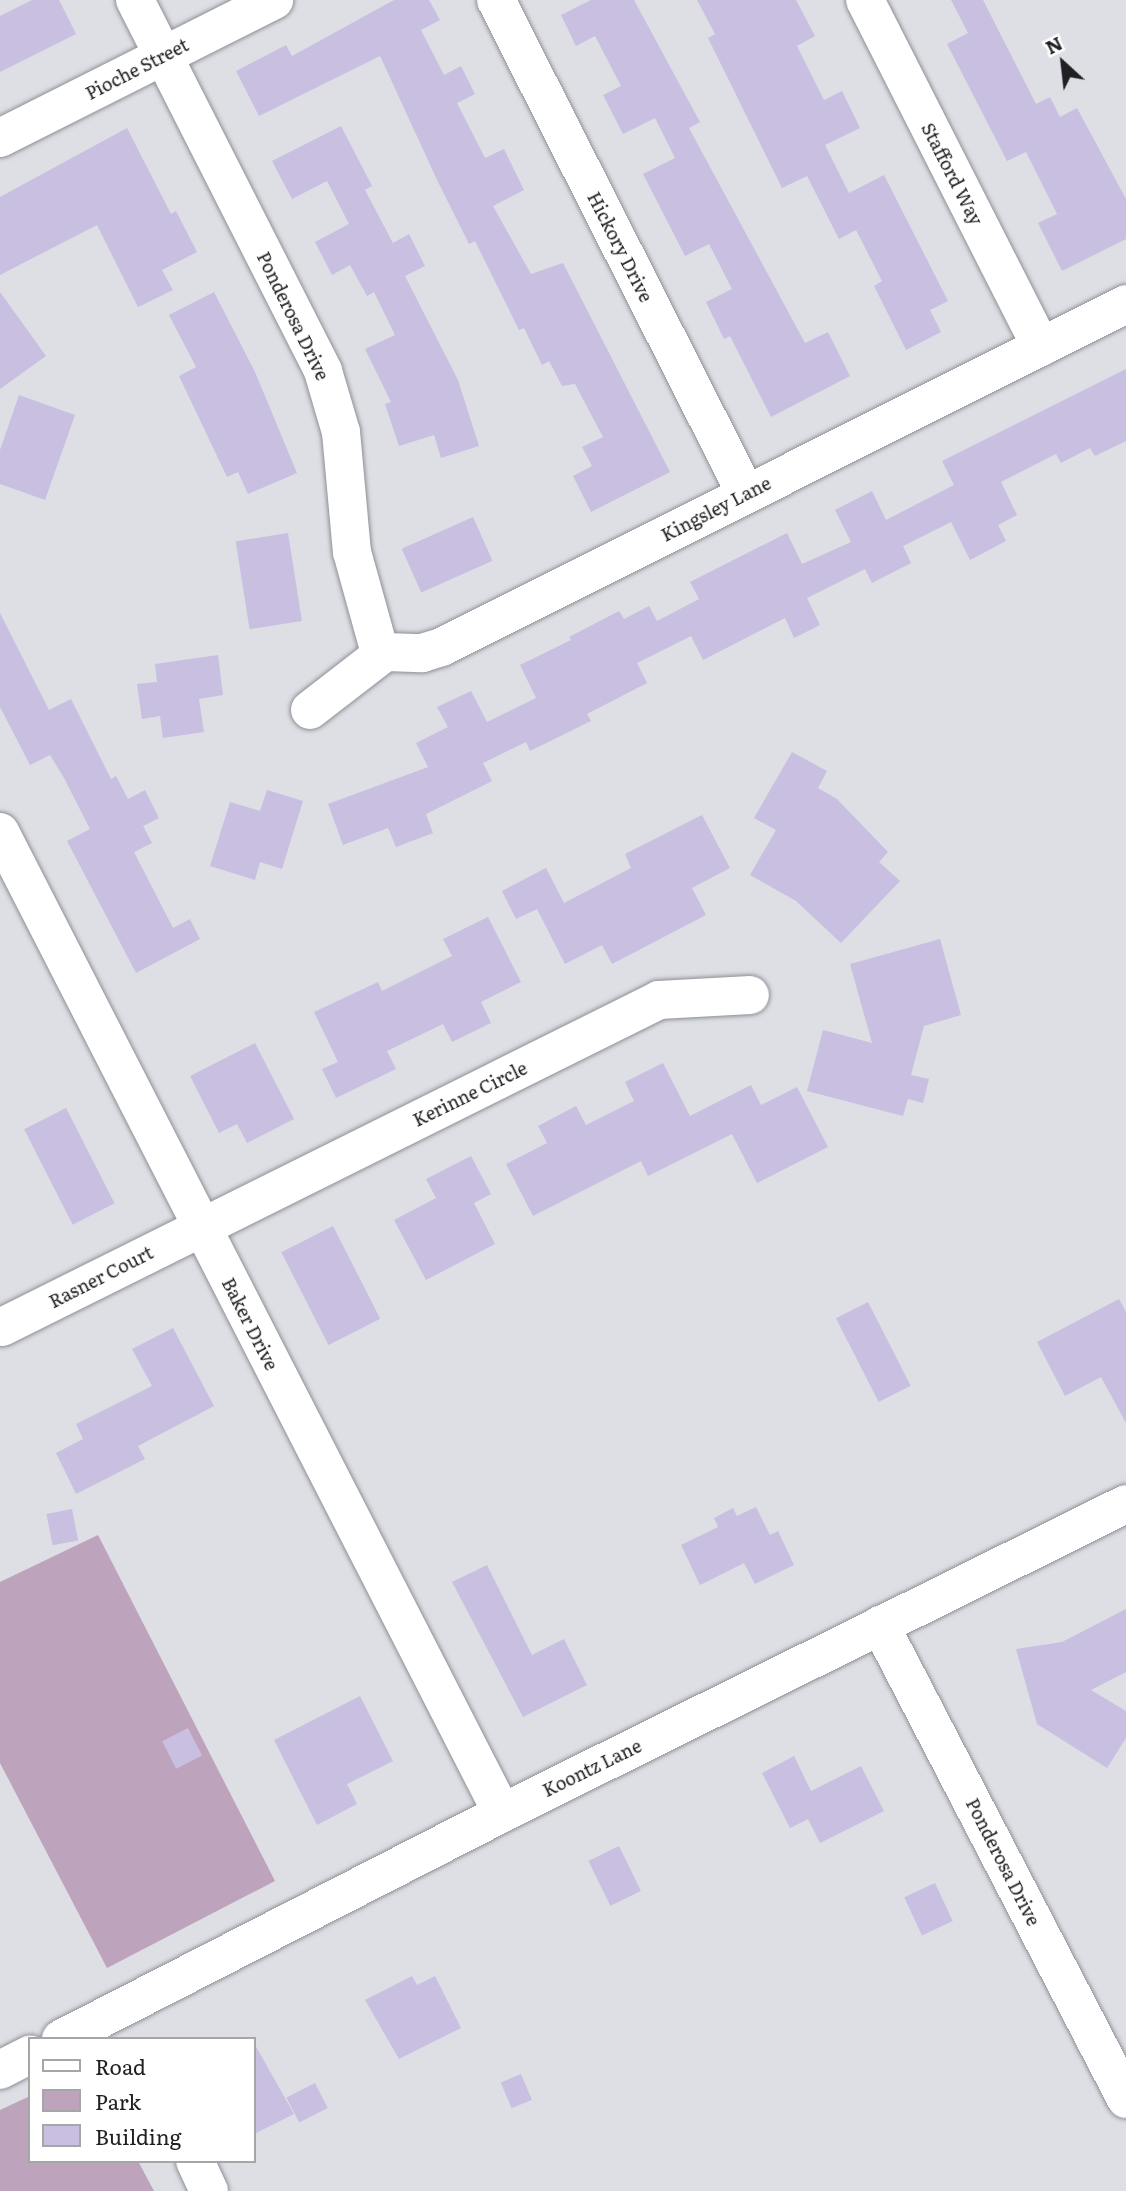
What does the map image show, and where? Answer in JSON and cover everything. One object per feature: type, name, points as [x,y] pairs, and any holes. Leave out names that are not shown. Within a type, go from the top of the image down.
[{"type":"street","name":"Ponderosa Drive","points":[[135,0],[323,371],[341,432],[352,552],[378,646],[384,652]]},
{"type":"street","name":"Pioche Street","points":[[0,138],[274,0]]},
{"type":"street","name":"Hickory Drive","points":[[496,0],[746,494]]},
{"type":"street","name":"Stafford Way","points":[[865,0],[1041,347]]},
{"type":"street","name":"Kingsley Lane","points":[[384,652],[422,653],[442,647],[1126,304]]},
{"type":"street","points":[[310,709],[384,652]]},
{"type":"street","name":"Baker Drive","points":[[4,850],[502,1813]]},
{"type":"street","name":"Kerinne Circle","points":[[200,1227],[659,1000],[750,995]]},
{"type":"street","name":"Rasner Court","points":[[2,1327],[200,1227]]},
{"type":"street","name":"Koontz Lane","points":[[70,2037],[128,2024],[502,1813],[1126,1504]]},
{"type":"street","name":"Ponderosa Drive","points":[[880,1625],[1126,2099]]},
{"type":"street","points":[[0,2070],[28,2056]]},
{"type":"street","points":[[196,2163],[209,2191]]},
{"type":"green space","points":[[98,1535],[275,1881],[107,1968],[0,1763],[0,1582]]},
{"type":"green space","points":[[28,2097],[28,2163],[139,2163],[154,2191],[0,2191],[0,2110]]},
{"type":"building","points":[[32,0],[59,0],[76,34],[0,72],[0,16]]},
{"type":"building","points":[[394,0],[429,0],[440,20],[421,30],[444,75],[461,66],[475,94],[457,103],[485,158],[504,149],[524,190],[493,206],[531,274],[563,263],[670,472],[591,512],[573,476],[592,466],[582,447],[603,437],[575,384],[562,386],[549,361],[542,365],[524,328],[519,330],[475,241],[469,244],[380,56],[259,116],[236,71],[286,45],[292,56]]},
{"type":"building","points":[[591,0],[634,0],[700,122],[689,128],[805,343],[828,332],[850,376],[771,417],[730,336],[724,339],[706,302],[732,289],[709,244],[685,256],[643,174],[675,158],[655,118],[623,134],[603,95],[621,86],[595,36],[576,46],[561,15]]},
{"type":"building","points":[[697,0],[796,0],[815,36],[797,46],[824,100],[842,91],[860,128],[825,145],[849,193],[884,175],[948,301],[930,310],[941,332],[906,350],[874,286],[882,281],[856,230],[839,239],[807,176],[782,188],[708,38],[715,34]]},
{"type":"building","points":[[951,0],[983,0],[1036,104],[1050,97],[1060,117],[1077,108],[1126,199],[1126,239],[1062,271],[1038,223],[1057,214],[1026,152],[1007,161],[947,44],[968,33]]},
{"type":"building","points":[[341,126],[372,186],[365,190],[393,243],[409,234],[425,266],[405,276],[458,380],[479,446],[441,458],[434,435],[399,446],[385,404],[391,402],[365,349],[395,335],[374,292],[367,296],[350,265],[332,275],[315,242],[349,224],[327,181],[292,199],[272,161]]},
{"type":"building","points":[[127,128],[171,214],[176,211],[197,252],[162,270],[173,290],[138,307],[97,225],[0,275],[0,197]]},
{"type":"building","points":[[0,292],[46,356],[0,389]]},
{"type":"building","points":[[214,292],[255,372],[297,473],[248,494],[238,472],[227,477],[179,376],[196,367],[169,315]]},
{"type":"building","points":[[1126,369],[1126,441],[1095,456],[1090,448],[1061,463],[1056,454],[1001,482],[1017,515],[998,525],[1006,541],[970,560],[951,522],[903,546],[911,563],[872,583],[865,569],[807,598],[820,625],[794,638],[785,618],[703,660],[691,636],[637,663],[647,683],[587,714],[591,721],[530,751],[526,742],[483,763],[492,781],[426,814],[433,833],[396,847],[388,828],[343,845],[328,804],[428,767],[416,743],[448,727],[437,707],[471,691],[487,722],[536,698],[520,665],[571,640],[569,637],[619,611],[624,619],[649,606],[657,621],[699,599],[690,582],[787,533],[802,564],[851,542],[835,510],[872,491],[886,520],[954,485],[942,461]]},
{"type":"building","points":[[19,395],[75,415],[45,500],[0,484],[0,450]]},
{"type":"building","points":[[473,517],[493,561],[421,593],[402,549]]},
{"type":"building","points":[[288,533],[302,621],[250,629],[236,541]]},
{"type":"building","points":[[0,613],[49,710],[71,699],[111,779],[116,776],[128,799],[145,790],[159,818],[143,826],[152,843],[134,852],[173,928],[190,919],[200,939],[136,973],[67,841],[90,829],[64,778],[50,755],[30,765],[0,707]]},
{"type":"building","points":[[218,655],[223,695],[199,699],[204,732],[163,738],[160,716],[142,719],[137,684],[157,682],[155,664]]},
{"type":"building","points":[[792,752],[827,771],[818,788],[837,799],[888,852],[879,862],[900,881],[841,943],[796,901],[750,875],[776,830],[754,818]]},
{"type":"building","points":[[267,790],[303,801],[282,869],[260,862],[255,880],[210,866],[230,802],[260,811]]},
{"type":"building","points":[[702,815],[730,868],[692,888],[706,915],[612,964],[602,945],[565,964],[537,909],[516,919],[502,891],[546,868],[564,903],[631,868],[625,854]]},
{"type":"building","points":[[488,917],[521,982],[481,1002],[491,1023],[452,1042],[443,1024],[387,1051],[396,1069],[336,1098],[322,1069],[338,1062],[314,1012],[378,982],[382,991],[452,956],[443,939]]},
{"type":"building","points":[[940,939],[961,1015],[924,1026],[911,1075],[929,1079],[923,1103],[908,1099],[903,1116],[807,1091],[823,1030],[872,1043],[850,964]]},
{"type":"building","points":[[255,1043],[294,1119],[247,1143],[237,1124],[219,1133],[190,1076]]},
{"type":"building","points":[[663,1063],[690,1116],[751,1085],[761,1105],[797,1087],[828,1147],[757,1183],[732,1134],[648,1176],[641,1161],[533,1216],[506,1164],[547,1143],[538,1126],[576,1106],[586,1125],[634,1101],[625,1082]]},
{"type":"building","points":[[66,1108],[115,1203],[73,1225],[24,1129]]},
{"type":"building","points":[[471,1156],[491,1194],[474,1203],[495,1244],[426,1280],[394,1220],[436,1198],[426,1179]]},
{"type":"building","points":[[333,1226],[380,1319],[329,1345],[281,1252]]},
{"type":"building","points":[[1119,1299],[1126,1312],[1126,1423],[1101,1377],[1065,1396],[1037,1342]]},
{"type":"building","points":[[868,1302],[911,1386],[879,1402],[836,1318]]},
{"type":"building","points":[[173,1328],[214,1406],[138,1446],[145,1459],[76,1494],[56,1453],[83,1439],[76,1424],[152,1386],[132,1349]]},
{"type":"building","points":[[756,1507],[770,1535],[778,1531],[794,1565],[755,1584],[744,1563],[700,1585],[681,1545],[718,1527],[714,1518],[733,1508],[737,1516]]},
{"type":"building","points":[[72,1509],[78,1540],[53,1545],[46,1514]]},
{"type":"building","points":[[487,1565],[532,1655],[564,1639],[587,1685],[523,1717],[452,1582]]},
{"type":"building","points":[[1126,1609],[1126,1672],[1091,1690],[1126,1711],[1126,1738],[1107,1768],[1037,1724],[1016,1649],[1062,1642]]},
{"type":"building","points":[[360,1696],[393,1761],[347,1784],[357,1804],[317,1825],[274,1740]]},
{"type":"building","points":[[188,1728],[202,1756],[176,1769],[162,1741]]},
{"type":"building","points":[[794,1756],[811,1791],[861,1766],[884,1811],[820,1843],[808,1819],[790,1828],[762,1773]]},
{"type":"building","points":[[619,1846],[641,1891],[610,1906],[588,1861]]},
{"type":"building","points":[[935,1883],[953,1921],[922,1935],[904,1897]]},
{"type":"building","points":[[412,1976],[417,1985],[435,1976],[461,2028],[399,2059],[365,2000]]},
{"type":"building","points":[[256,2047],[294,2114],[256,2133]]},
{"type":"building","points":[[521,2074],[532,2100],[512,2108],[501,2083]]},
{"type":"building","points":[[315,2083],[328,2108],[299,2122],[286,2098]]}]
